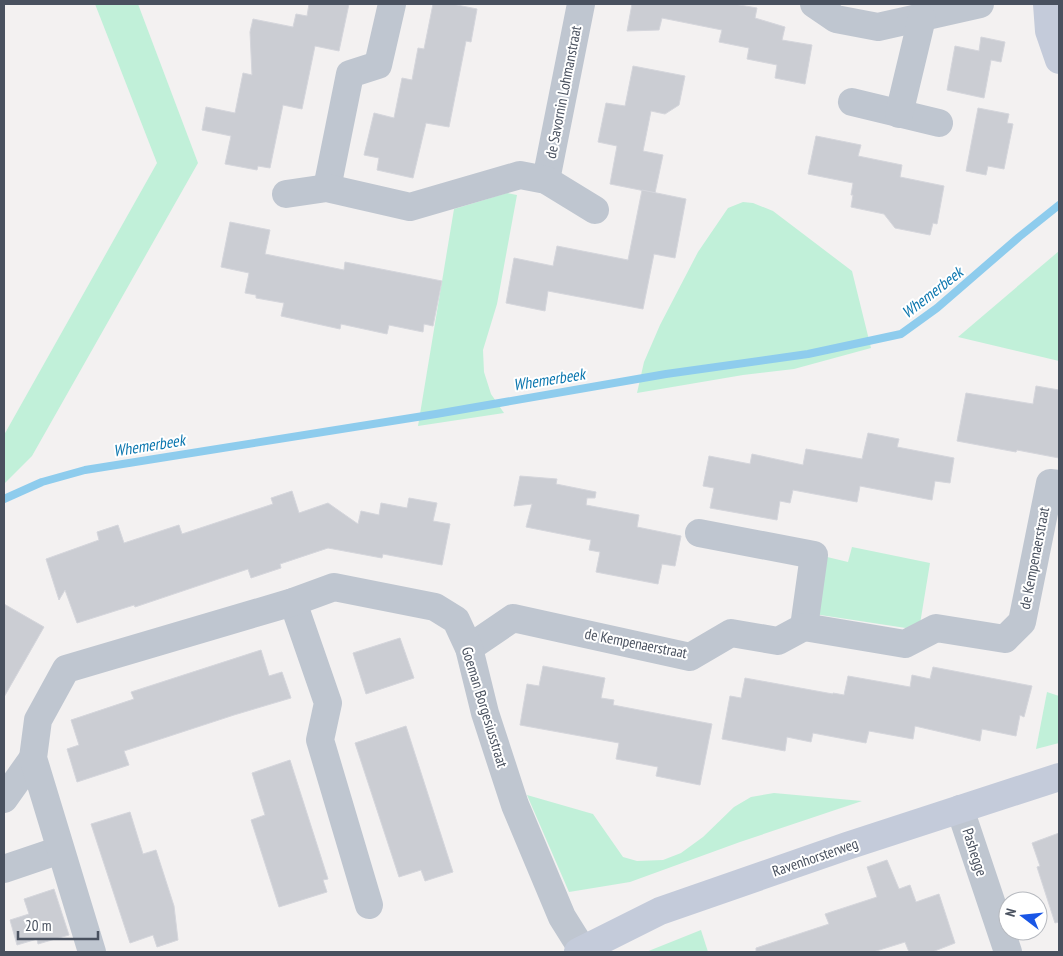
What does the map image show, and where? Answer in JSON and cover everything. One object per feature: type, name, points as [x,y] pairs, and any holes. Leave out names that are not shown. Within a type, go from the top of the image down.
[{"type":"street","points":[[327,188],[350,74],[378,65],[392,4]]},
{"type":"street","name":"de Savornin Lohmanstraat","points":[[546,180],[581,4]]},
{"type":"street","points":[[814,4],[836,19],[878,27],[980,4]]},
{"type":"street","points":[[1047,4],[1049,32],[1059,60]]},
{"type":"street","points":[[899,114],[922,18]]},
{"type":"street","points":[[852,102],[939,123]]},
{"type":"street","points":[[286,194],[327,188],[410,207],[520,175],[546,180],[595,210]]},
{"type":"street","name":"de Kempenaerstraat","points":[[469,648],[513,618],[690,657],[731,633],[778,641],[804,627],[905,644],[936,628],[1005,639],[1022,622],[1050,483],[1059,484]]},
{"type":"street","points":[[699,532],[814,555],[804,627]]},
{"type":"street","name":"Goeman Borgesiusstraat","points":[[92,952],[33,758],[38,720],[66,669],[293,602],[334,587],[434,607],[456,620],[469,648],[485,713],[515,805],[562,916],[580,951]]},
{"type":"street","points":[[293,602],[328,703],[320,740],[368,906]]},
{"type":"street","name":"Goeman Borgesiusstraat","points":[[4,799],[33,758]]},
{"type":"street","name":"Ravenhorsterweg","points":[[580,951],[660,911],[838,849],[1059,777]]},
{"type":"street","name":"Pashegge","points":[[960,809],[1008,952]]},
{"type":"street","points":[[4,869],[60,850]]},
{"type":"green space","points":[[95,4],[138,4],[198,163],[32,456],[4,484],[4,435],[157,163]]},
{"type":"green space","points":[[507,193],[517,195],[497,304],[483,350],[484,372],[491,394],[504,413],[418,426],[454,209]]},
{"type":"green space","points":[[743,202],[753,203],[773,211],[852,271],[871,348],[794,369],[743,375],[637,393],[644,362],[660,325],[698,252],[728,208]]},
{"type":"green space","points":[[1059,251],[1059,361],[958,337]]},
{"type":"green space","points":[[852,547],[930,563],[919,630],[814,614],[823,556],[848,562]]},
{"type":"green space","points":[[1047,692],[1059,696],[1059,743],[1036,749]]},
{"type":"green space","points":[[774,793],[862,801],[740,842],[630,882],[569,892],[527,795],[593,814],[623,857],[637,861],[663,860],[681,853],[703,837],[734,807],[751,797]]},
{"type":"green space","points":[[701,930],[708,952],[646,952]]},
{"type":"building","points":[[309,4],[349,4],[339,51],[315,46],[302,109],[283,105],[270,168],[258,166],[257,170],[225,164],[231,136],[202,130],[206,107],[235,113],[243,73],[252,75],[250,32],[253,19],[293,27],[296,14],[307,16]]},
{"type":"building","points":[[433,4],[452,4],[477,9],[471,42],[466,41],[449,127],[426,123],[413,178],[377,170],[379,158],[364,155],[374,113],[394,118],[402,78],[412,80],[418,48],[424,49]]},
{"type":"building","points":[[632,4],[734,4],[757,8],[755,18],[785,27],[782,40],[812,45],[805,84],[775,78],[777,65],[747,59],[749,48],[719,42],[722,30],[662,18],[659,30],[627,31]]},
{"type":"building","points":[[981,37],[1005,42],[1001,62],[991,60],[984,98],[947,90],[955,46],[979,51]]},
{"type":"building","points":[[633,66],[685,76],[679,105],[665,114],[651,111],[643,151],[663,155],[655,193],[610,184],[617,146],[598,142],[606,103],[625,106]]},
{"type":"building","points":[[978,108],[1009,114],[1007,123],[1013,124],[1004,169],[988,166],[986,175],[966,171]]},
{"type":"building","points":[[816,136],[861,145],[858,156],[902,165],[900,177],[944,186],[937,224],[933,223],[930,235],[895,228],[884,214],[851,207],[853,183],[808,174]]},
{"type":"building","points":[[642,190],[686,199],[675,258],[654,254],[643,309],[548,291],[545,311],[506,303],[514,258],[553,266],[557,246],[628,260]]},
{"type":"building","points":[[230,222],[270,230],[265,254],[344,270],[345,262],[442,281],[433,326],[424,324],[423,332],[389,325],[387,334],[341,324],[340,329],[281,316],[284,303],[256,298],[256,295],[245,293],[249,273],[221,267]]},
{"type":"building","points":[[1036,386],[1059,390],[1059,458],[957,441],[966,393],[1033,404]]},
{"type":"building","points":[[868,433],[899,439],[897,447],[954,458],[950,483],[935,481],[932,500],[860,486],[857,502],[793,490],[790,503],[780,501],[777,520],[710,508],[714,488],[703,486],[709,456],[750,464],[752,454],[803,465],[806,449],[862,459]]},
{"type":"building","points":[[520,476],[557,479],[556,484],[596,492],[595,498],[587,498],[586,505],[639,515],[637,527],[681,536],[675,566],[662,564],[658,584],[596,572],[600,552],[589,550],[591,540],[526,527],[532,504],[514,506]]},
{"type":"building","points":[[292,491],[299,513],[328,503],[358,524],[361,511],[379,515],[381,503],[407,508],[409,498],[437,503],[433,521],[450,524],[442,565],[383,554],[382,558],[328,548],[280,564],[281,568],[251,578],[248,569],[135,607],[134,605],[77,623],[65,590],[59,600],[46,559],[99,540],[97,532],[118,525],[124,543],[179,525],[182,534],[273,504],[271,498]]},
{"type":"building","points":[[4,604],[44,627],[4,697]]},
{"type":"building","points":[[400,638],[414,678],[366,694],[353,653]]},
{"type":"building","points":[[261,650],[269,676],[282,672],[291,698],[124,751],[129,765],[77,782],[67,749],[79,745],[71,720],[134,699],[131,692]]},
{"type":"building","points":[[543,666],[605,678],[601,698],[614,700],[613,705],[712,724],[700,785],[656,776],[658,767],[616,759],[619,743],[520,725],[527,684],[539,686]]},
{"type":"building","points":[[933,667],[1032,686],[1024,717],[1020,715],[1016,736],[982,729],[980,741],[915,726],[913,739],[869,731],[866,743],[813,733],[811,742],[787,737],[785,751],[722,739],[730,696],[741,698],[745,678],[844,695],[848,676],[910,687],[912,675],[930,679]]},
{"type":"building","points":[[406,726],[453,872],[425,881],[421,870],[399,877],[355,743]]},
{"type":"building","points":[[290,760],[328,879],[323,880],[327,892],[279,907],[251,820],[265,815],[252,773]]},
{"type":"building","points":[[130,812],[143,854],[156,850],[174,906],[178,940],[157,947],[153,935],[130,943],[91,824]]},
{"type":"building","points":[[1059,833],[1059,922],[1055,923],[1048,901],[1048,891],[1045,891],[1037,867],[1040,866],[1032,843]]},
{"type":"building","points":[[887,860],[899,889],[910,885],[916,902],[939,894],[955,943],[932,952],[909,952],[905,942],[873,952],[756,952],[756,948],[829,924],[825,914],[877,897],[867,867]]},
{"type":"building","points":[[54,889],[69,935],[38,944],[37,939],[17,945],[10,920],[29,914],[24,899]]},
{"type":"waterway","name":"Whemerbeek","points":[[4,499],[42,482],[85,470],[436,414],[666,374],[808,354],[901,334],[937,308],[1059,205]]}]
